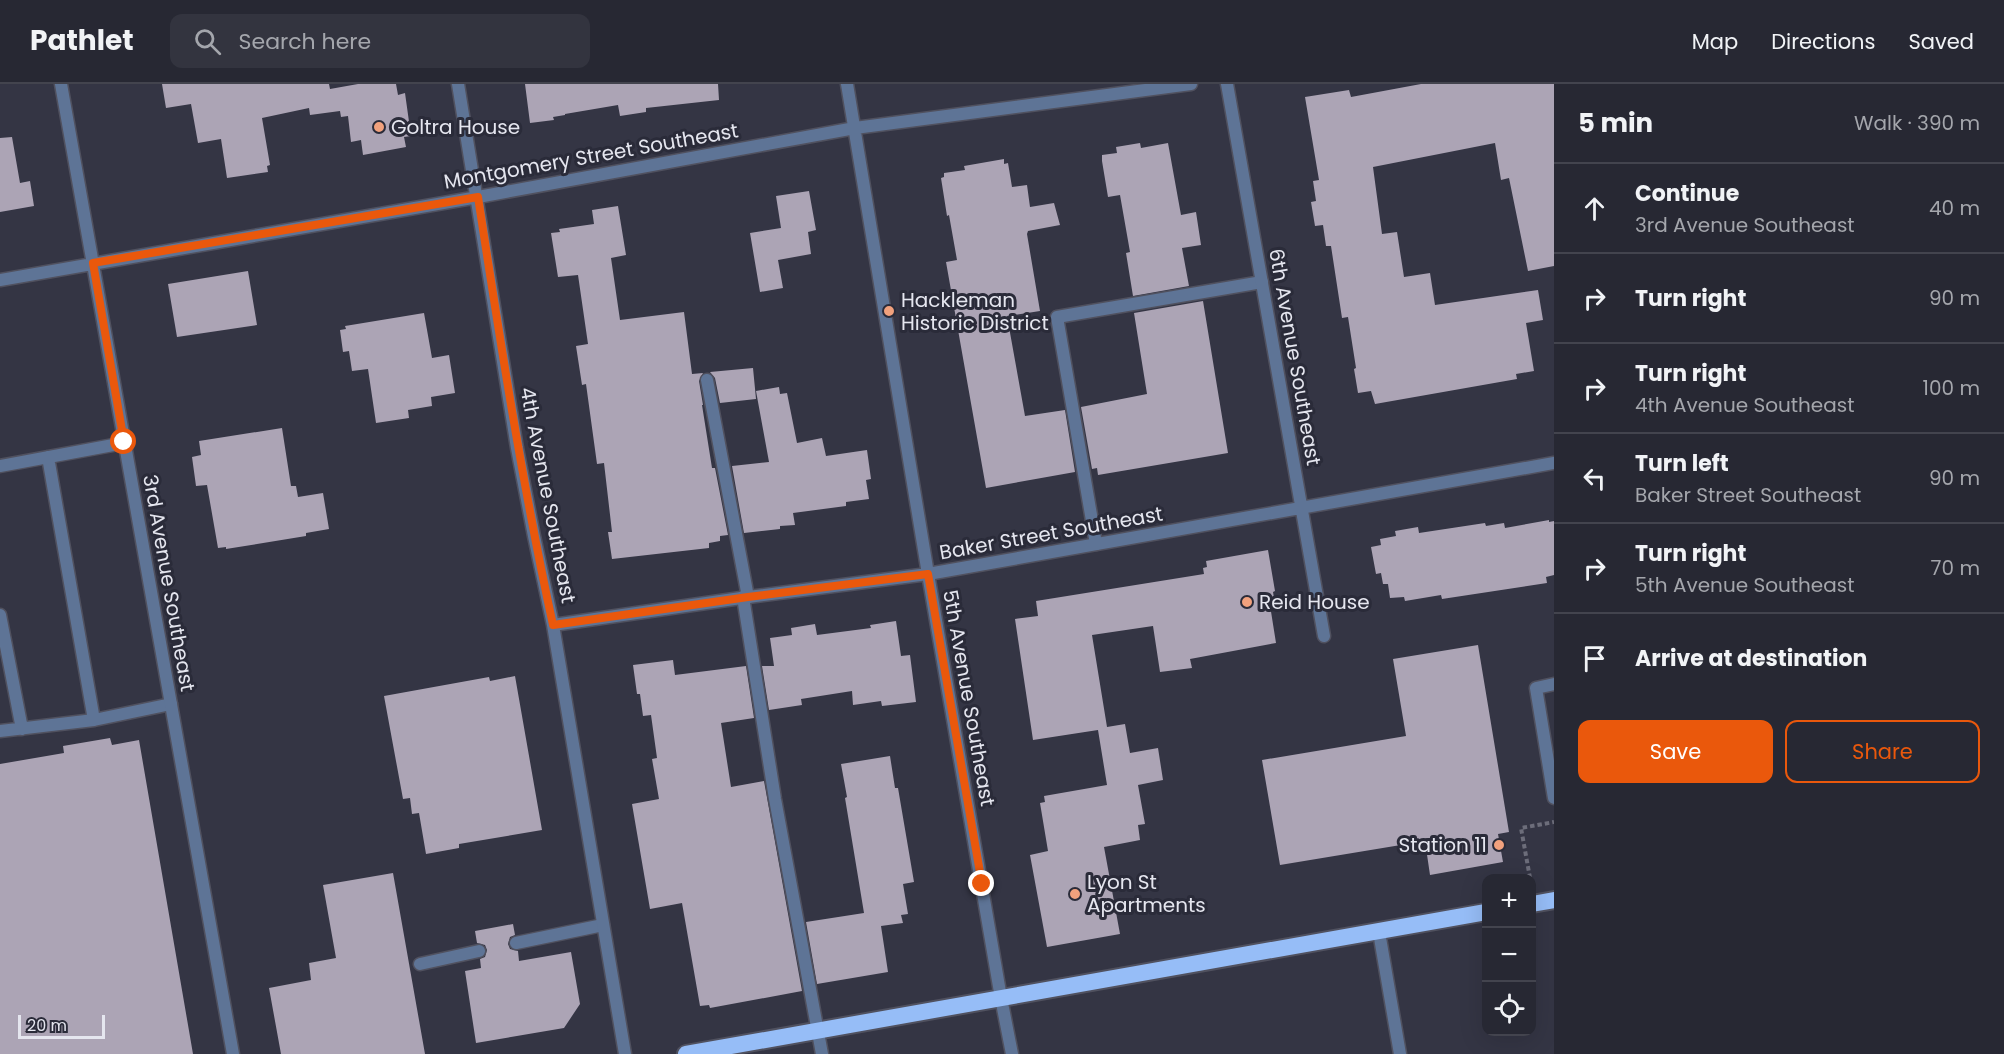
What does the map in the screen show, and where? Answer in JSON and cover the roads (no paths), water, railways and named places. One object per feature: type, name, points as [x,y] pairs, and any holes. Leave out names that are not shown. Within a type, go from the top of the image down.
[{"type":"highway","points":[[1536,903],[1554,900]]},
{"type":"highway","points":[[686,1054],[1482,913]]},
{"type":"street","name":"3rd Avenue Southeast","points":[[61,84],[233,1054]]},
{"type":"street","name":"4th Avenue Southeast","points":[[458,84],[517,448],[553,625],[625,1054]]},
{"type":"street","name":"5th Avenue Southeast","points":[[847,84],[928,574],[1012,1054]]},
{"type":"street","name":"Montgomery Street Southeast","points":[[0,280],[478,197],[855,128],[1191,84]]},
{"type":"street","name":"6th Avenue Southeast","points":[[1227,84],[1324,636]]},
{"type":"street","points":[[1096,544],[1058,317],[1262,282]]},
{"type":"street","points":[[707,380],[746,597],[775,799],[822,1054]]},
{"type":"street","points":[[0,466],[124,442]]},
{"type":"street","points":[[48,457],[94,720]]},
{"type":"street","name":"Baker Street Southeast","points":[[553,625],[928,574],[1554,463]]},
{"type":"street","points":[[0,615],[22,729]]},
{"type":"street","points":[[1554,684],[1536,688],[1554,798]]},
{"type":"street","points":[[0,731],[94,720],[171,704]]},
{"type":"street","points":[[516,943],[603,925]]},
{"type":"street","points":[[1379,932],[1401,1054]]},
{"type":"street","points":[[420,964],[479,951]]},
{"type":"place","name":"Goltra House","points":[[379,127]]},
{"type":"place","name":"Hackleman Historic District","points":[[889,311]]},
{"type":"place","name":"Reid House","points":[[1247,602]]},
{"type":"place","name":"Station 11","points":[[1499,845]]},
{"type":"place","name":"Lyon St Apartments","points":[[1075,894]]}]
